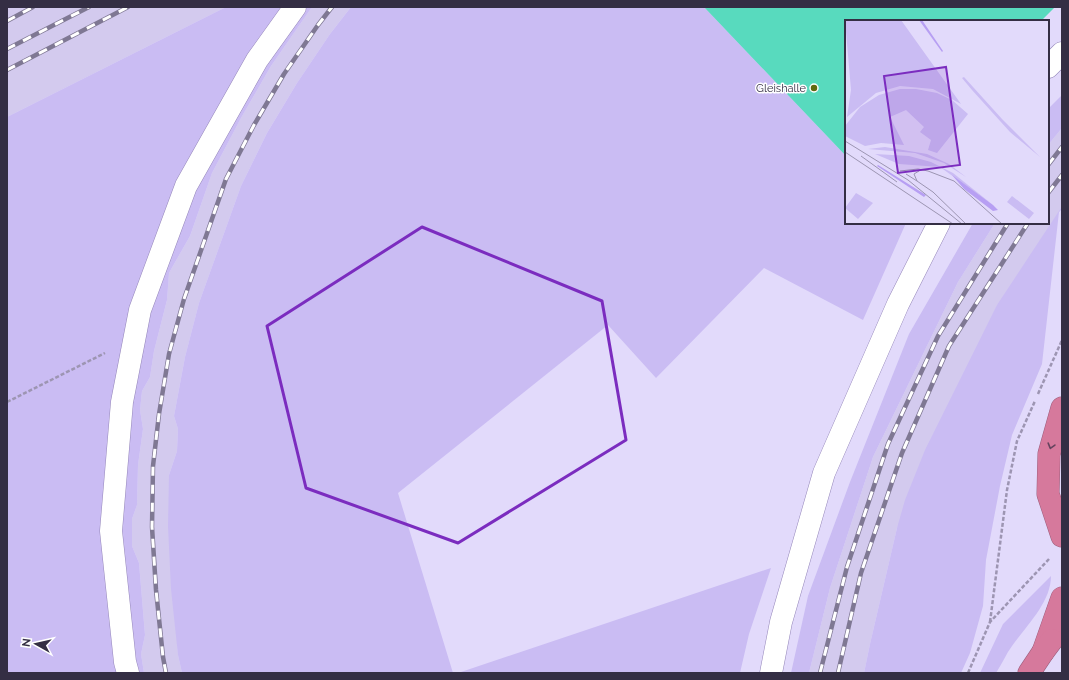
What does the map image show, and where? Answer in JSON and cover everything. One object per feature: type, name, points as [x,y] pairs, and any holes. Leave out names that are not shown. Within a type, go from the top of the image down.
[{"type":"highway","points":[[1062,408],[1049,454],[1048,494],[1062,536]]},
{"type":"highway","points":[[1043,652],[1062,598]]},
{"type":"highway","points":[[1029,673],[1062,628]]},
{"type":"lane","points":[[128,673],[125,662],[111,531],[122,402],[140,310],[186,186],[257,60],[295,7]]},
{"type":"lane","points":[[1049,66],[1062,53]]},
{"type":"lane","points":[[771,673],[781,622],[824,473],[898,304],[938,224]]},
{"type":"path","points":[[7,402],[108,351],[134,340]]},
{"type":"path","points":[[968,673],[990,622],[1007,490],[1017,441],[1062,340]]},
{"type":"path","points":[[990,622],[1052,557]]},
{"type":"highlighted area","points":[[422,227],[602,301],[626,440],[458,543],[306,488],[267,326]]},
{"type":"shaded area","points":[[7,7],[226,7],[7,117]]},
{"type":"shaded area","points":[[226,7],[312,7],[271,66],[241,118],[212,173],[190,236],[169,273],[167,300],[154,351],[150,377],[142,391],[140,410],[143,429],[138,465],[137,505],[132,519],[132,546],[139,563],[145,635],[141,654],[144,673],[7,673],[7,117]]},
{"type":"shaded area","points":[[312,7],[351,7],[330,34],[297,83],[267,133],[241,186],[199,303],[185,357],[174,416],[178,429],[177,451],[169,475],[178,655],[182,673],[144,673],[141,654],[145,635],[139,563],[132,546],[132,519],[137,505],[138,465],[143,429],[140,410],[142,391],[150,377],[154,351],[167,300],[169,273],[190,236],[212,173],[241,118],[271,66]]},
{"type":"shaded area","points":[[351,7],[704,7],[845,155],[845,224],[906,224],[863,320],[764,268],[656,378],[608,325],[398,493],[453,673],[182,673],[178,655],[171,589],[168,526],[169,475],[177,451],[178,429],[174,416],[185,357],[199,303],[241,186],[267,133],[297,83],[330,34]]},
{"type":"shaded area","points":[[1062,95],[1062,128],[1049,144],[1049,108]]},
{"type":"shaded area","points":[[1062,128],[1062,206],[897,528],[864,673],[809,673],[830,588],[873,457],[958,282],[994,224],[1049,224],[1049,144]]},
{"type":"shaded area","points":[[1062,206],[1062,209],[1059,212],[1042,364],[1012,435],[1000,486],[986,560],[983,606],[970,653],[961,673],[864,673],[897,528],[905,500],[925,450],[997,305]]},
{"type":"shaded area","points":[[972,224],[994,224],[958,282],[873,457],[830,588],[809,673],[791,673],[808,596],[850,482],[909,334]]},
{"type":"shaded area","points":[[771,568],[749,634],[740,673],[458,673]]},
{"type":"shaded area","points":[[1051,576],[1050,586],[1043,604],[1010,649],[996,673],[980,673],[1003,624]]},
{"type":"building","name":"Gleishalle","points":[[704,7],[1055,7],[1042,20],[845,20],[845,155]]},
{"type":"railway","points":[[7,21],[33,7]]},
{"type":"railway","points":[[7,49],[89,7]]},
{"type":"railway","points":[[7,70],[128,7]]},
{"type":"railway","points":[[166,673],[156,590],[152,527],[153,466],[159,414],[169,354],[184,299],[226,179],[254,125],[284,74],[332,7]]},
{"type":"railway","points":[[1049,164],[1062,147]]},
{"type":"railway","points":[[1049,192],[1062,175]]},
{"type":"railway","points":[[820,673],[847,567],[888,444],[938,336],[1007,224]]},
{"type":"railway","points":[[838,673],[861,573],[902,453],[949,346],[1027,224]]},
{"type":"place","name":"Gleishalle","points":[[814,88]]}]
